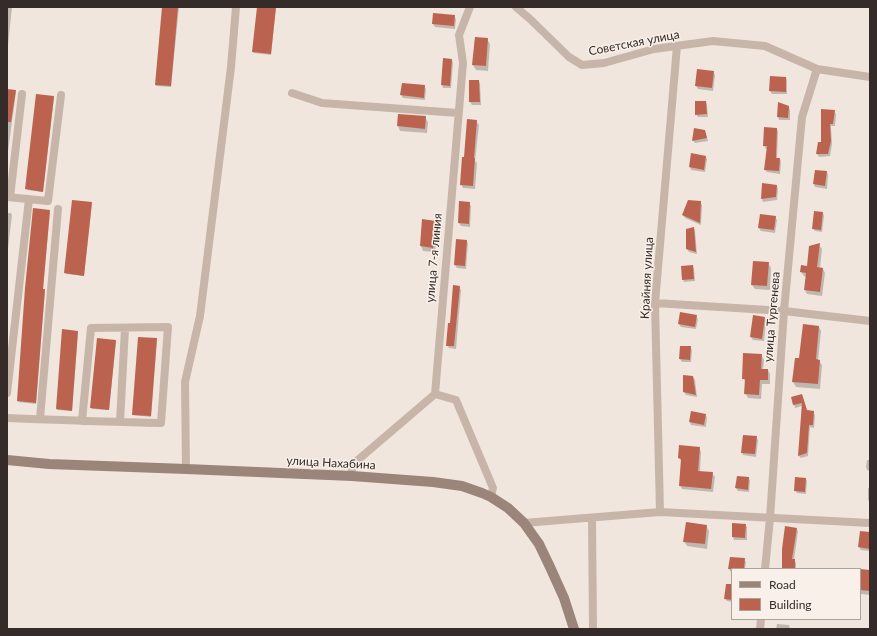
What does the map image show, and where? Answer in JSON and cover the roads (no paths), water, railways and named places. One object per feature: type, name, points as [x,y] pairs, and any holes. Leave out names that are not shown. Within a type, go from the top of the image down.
[{"type":"main road","name":"улица Нахабина","points":[[7,460],[49,464],[352,476],[433,482],[462,486],[491,497],[508,508],[524,523],[539,544],[550,566],[564,598],[574,629]]},
{"type":"street","points":[[186,469],[185,382],[200,316],[232,67],[236,7]]},
{"type":"street","name":"улица 7-я линия","points":[[435,394],[463,63],[459,34],[470,7]]},
{"type":"street","name":"Советская улица","points":[[516,7],[569,57],[582,65],[604,62],[654,49],[713,41],[765,46],[817,69],[870,77]]},
{"type":"street","name":"Крайняя улица","points":[[660,512],[655,303],[678,46]]},
{"type":"street","name":"улица Тургенева","points":[[765,568],[770,518],[784,311],[802,117],[817,69]]},
{"type":"street","points":[[292,93],[322,103],[458,113]]},
{"type":"street","points":[[22,94],[9,197],[48,200],[61,96]]},
{"type":"street","points":[[7,393],[29,199]]},
{"type":"street","points":[[40,419],[58,209]]},
{"type":"street","points":[[655,303],[784,311],[870,321]]},
{"type":"street","points":[[7,418],[82,421],[161,423],[168,327],[92,328],[82,421]]},
{"type":"street","points":[[120,422],[124,328]]},
{"type":"street","points":[[352,476],[352,465],[435,394],[456,400],[493,488],[491,497]]},
{"type":"street","points":[[524,523],[660,512],[870,523]]},
{"type":"street","points":[[592,518],[593,629]]}]
